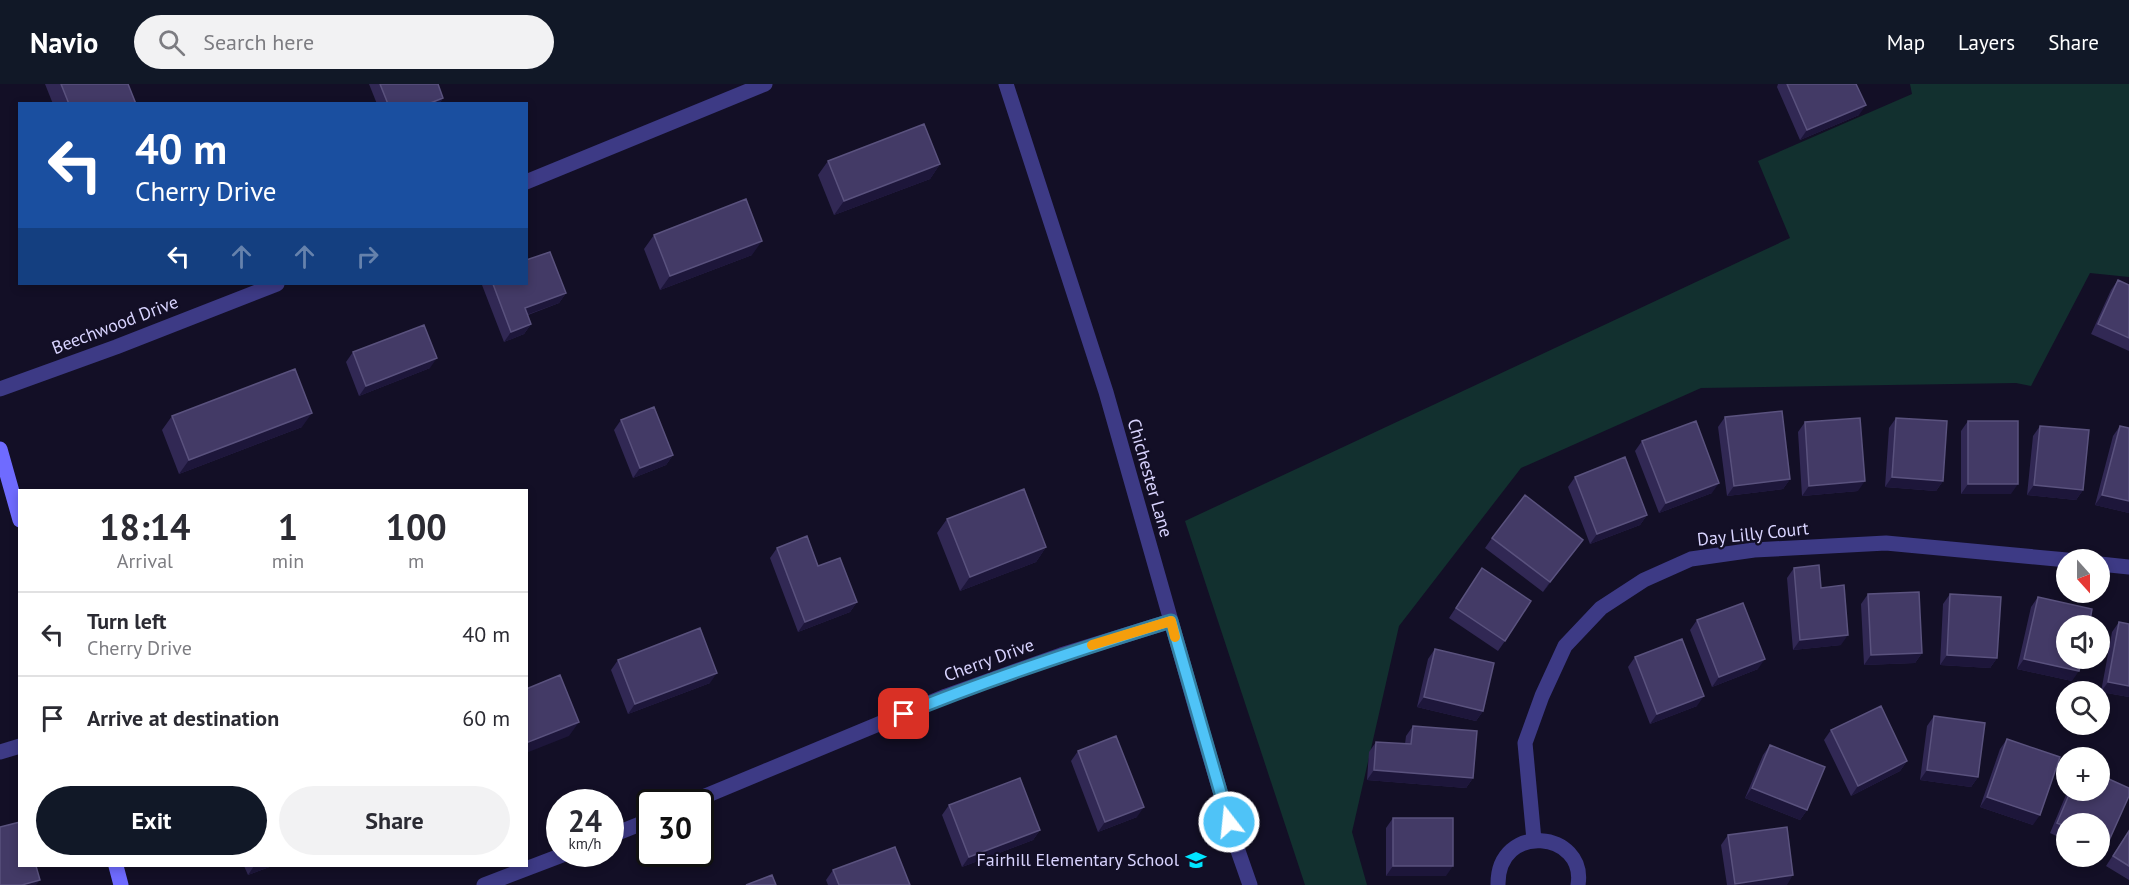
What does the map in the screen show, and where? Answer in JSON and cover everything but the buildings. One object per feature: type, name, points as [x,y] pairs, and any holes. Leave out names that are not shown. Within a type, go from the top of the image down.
[{"type":"main road","points":[[0,449],[18,513]]},
{"type":"main road","points":[[116,867],[121,885]]},
{"type":"street","points":[[528,181],[765,84]]},
{"type":"street","name":"Chichester Lane","points":[[1006,84],[1106,392],[1236,844],[1250,885]]},
{"type":"street","name":"Beechwood Drive","points":[[0,389],[116,347],[274,285]]},
{"type":"street","name":"Day Lilly Court","points":[[1534,840],[1525,743],[1542,696],[1565,646],[1601,608],[1644,580],[1691,559],[1754,550],[1886,543],[2056,559]]},
{"type":"street","points":[[2110,565],[2129,567]]},
{"type":"street","name":"Cherry Drive","points":[[714,792],[946,696],[1061,655],[1171,621]]},
{"type":"street","points":[[0,752],[18,747]]},
{"type":"street","points":[[1498,885],[1498,874],[1502,861],[1521,843],[1534,840],[1548,841],[1560,846],[1570,855],[1576,867],[1578,885]]},
{"type":"street","points":[[484,885],[546,861]]},
{"type":"green space","points":[[1910,84],[2129,84],[2129,277],[2090,273],[2031,386],[2016,383],[1701,388],[1521,468],[1399,626],[1352,832],[1367,885],[1305,885],[1185,521],[1790,238],[1758,161],[1912,94]]},
{"type":"slow traffic","points":[[1092,645],[1171,621],[1175,637]]},
{"type":"place","name":"Fairhill Elementary School","points":[[1196,860]]},
{"type":"route","points":[[904,714],[946,696],[1061,655],[1171,621],[1229,822]]}]
